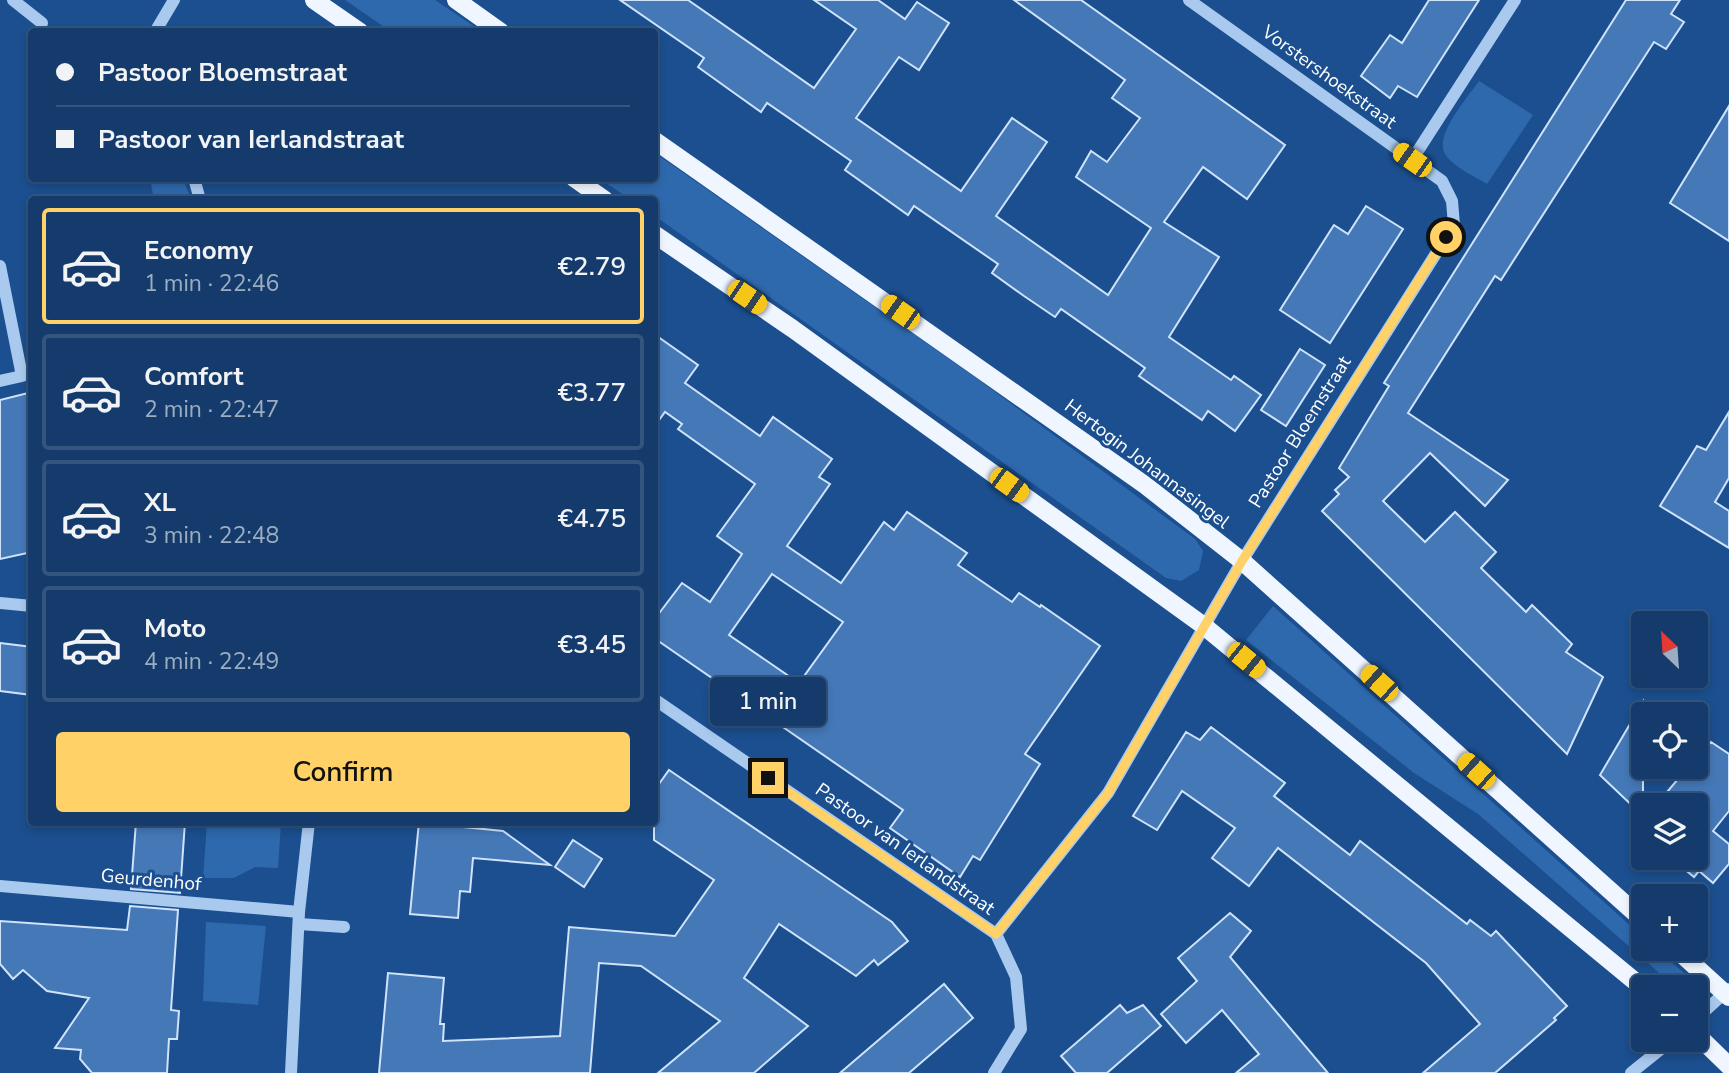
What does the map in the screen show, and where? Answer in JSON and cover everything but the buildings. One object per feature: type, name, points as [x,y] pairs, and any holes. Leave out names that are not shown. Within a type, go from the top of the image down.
[{"type":"main road","points":[[314,0],[354,28]]},
{"type":"main road","points":[[456,0],[495,28]]},
{"type":"main road","name":"Hertogin Johannasingel","points":[[658,143],[1145,485],[1242,561],[1631,909]]},
{"type":"main road","points":[[580,182],[599,196]]},
{"type":"main road","points":[[658,237],[793,328],[1204,626],[1631,978]]},
{"type":"main road","points":[[1690,961],[1728,993]]},
{"type":"main road","points":[[1708,1046],[1729,1066]]},
{"type":"street","points":[[13,0],[42,23]]},
{"type":"street","points":[[157,28],[174,0]]},
{"type":"street","name":"Vorstershoekstraat","points":[[1189,0],[1412,160]]},
{"type":"street","points":[[1412,160],[1515,0]]},
{"type":"street","name":"Pastoor Bloemstraat","points":[[996,934],[1108,793],[1242,561],[1454,225],[1452,201],[1442,181],[1412,160]]},
{"type":"street","points":[[0,266],[22,376],[0,381]]},
{"type":"street","points":[[0,603],[28,606]]},
{"type":"street","name":"Pastoor van Ierlandstraat","points":[[658,702],[996,934]]},
{"type":"street","points":[[291,1073],[299,918],[309,826]]},
{"type":"street","name":"Geurdenhof","points":[[0,886],[299,918],[344,927]]},
{"type":"street","points":[[994,1073],[1021,1029],[1016,977],[996,934]]},
{"type":"street","points":[[1708,1009],[1728,993]]},
{"type":"street","points":[[1631,1073],[1656,1052]]},
{"type":"shaded area","points":[[345,0],[435,0],[477,28],[386,28]]},
{"type":"shaded area","points":[[1479,81],[1533,115],[1487,184],[1453,163],[1445,154],[1443,146],[1444,137],[1454,116]]},
{"type":"shaded area","points":[[658,155],[975,377],[1195,539],[1203,551],[1199,570],[1181,581],[1166,578],[658,218],[658,196],[626,196],[604,182],[658,182]]},
{"type":"shaded area","points":[[151,182],[184,182],[190,196],[153,196]]},
{"type":"shaded area","points":[[1273,606],[1631,926],[1631,948],[1478,814],[1414,773],[1246,640]]},
{"type":"shaded area","points":[[207,826],[281,826],[278,868],[255,867],[234,878],[203,878]]},
{"type":"shaded area","points":[[206,922],[266,926],[258,1005],[203,1001]]},
{"type":"shaded area","points":[[1646,961],[1670,961],[1684,975],[1662,975]]},
{"type":"route","points":[[768,778],[996,934],[1108,793],[1242,561],[1446,237]]}]
